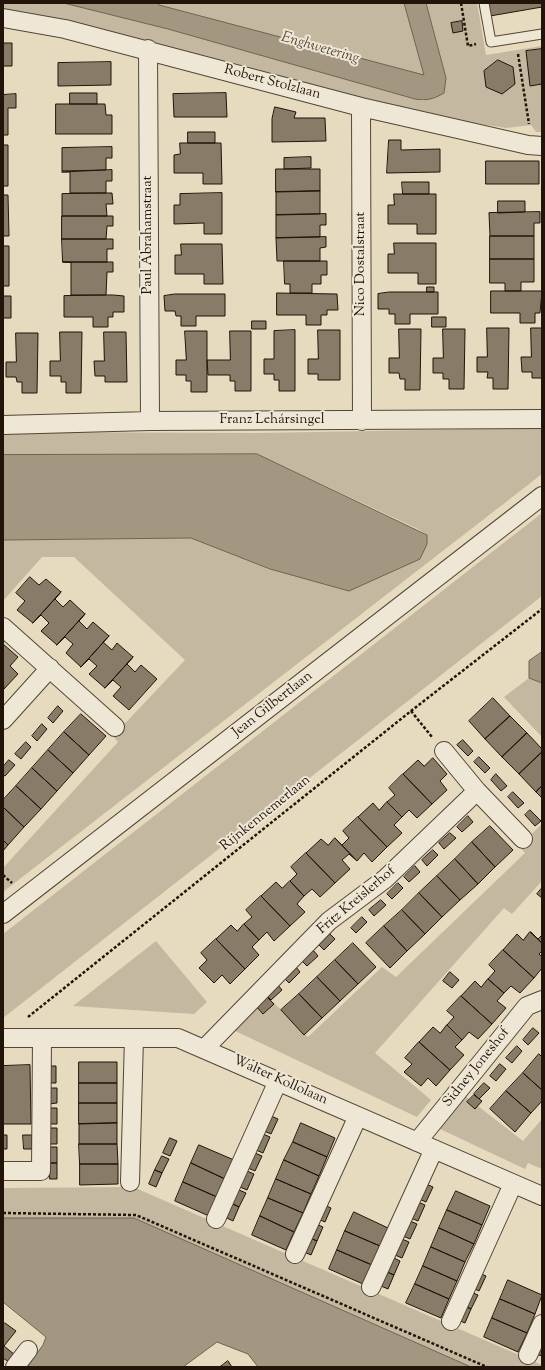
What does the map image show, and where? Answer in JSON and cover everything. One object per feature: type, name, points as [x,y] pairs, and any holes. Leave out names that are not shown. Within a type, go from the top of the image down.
[{"type":"street","name":"Robert Stolzlaan","points":[[3,18],[65,29],[148,49],[361,107],[535,145]]},
{"type":"street","name":"Paul Abrahamstraat","points":[[148,49],[150,421]]},
{"type":"street","name":"Nico Dostalstraat","points":[[361,107],[362,421]]},
{"type":"street","name":"Franz Lehársingel","points":[[3,424],[150,421],[542,419]]},
{"type":"street","name":"Jean Gilbertlaan","points":[[3,914],[542,496]]},
{"type":"street","points":[[3,627],[115,727]]},
{"type":"street","points":[[3,720],[50,668]]},
{"type":"street","points":[[444,751],[478,791],[523,839]]},
{"type":"street","name":"Fritz Kreislerhof","points":[[205,1048],[329,921],[385,879],[478,791]]},
{"type":"street","name":"Sidney Joneshof","points":[[417,1142],[528,1006],[542,1000]]},
{"type":"street","name":"Walter Kollolaan","points":[[3,1038],[178,1038],[205,1048],[542,1196]]},
{"type":"street","points":[[3,1171],[41,1172],[42,1038]]},
{"type":"street","points":[[130,1182],[134,1038]]},
{"type":"street","points":[[216,1219],[278,1081]]},
{"type":"street","points":[[295,1254],[358,1116]]},
{"type":"street","points":[[371,1287],[434,1149]]},
{"type":"street","points":[[451,1321],[513,1184]]},
{"type":"street","points":[[528,1355],[542,1324]]},
{"type":"street","points":[[15,1367],[28,1350]]},
{"type":"lane","points":[[484,3],[491,42],[542,34]]},
{"type":"path","points":[[461,3],[468,46],[491,42]]},
{"type":"path","points":[[515,38],[530,130],[535,145]]},
{"type":"path","name":"Rijnkennemerlaan","points":[[28,1018],[411,711],[542,609]]},
{"type":"path","points":[[411,711],[444,751]]},
{"type":"path","points":[[3,1213],[136,1215],[487,1367]]},
{"type":"shaded area","points":[[3,3],[64,3],[168,29],[423,101],[446,78],[426,3],[477,3],[486,55],[542,46],[542,132],[536,132],[531,125],[506,128],[418,114],[242,65],[64,21],[3,9]]},
{"type":"shaded area","points":[[158,3],[404,3],[425,76],[158,5]]},
{"type":"shaded area","points":[[542,428],[542,474],[3,892],[3,868],[118,742],[113,736],[185,660],[74,557],[42,557],[3,601],[3,540],[191,538],[270,569],[420,559],[427,544],[427,535],[418,529],[257,454],[3,455],[3,432],[258,433]]},
{"type":"shaded area","points":[[542,513],[542,596],[3,1018],[3,934]]},
{"type":"shaded area","points":[[529,678],[542,683],[542,737],[504,697]]},
{"type":"shaded area","points":[[542,824],[542,881],[512,914],[504,908],[375,1053],[431,1100],[417,1117],[231,1029],[265,994],[308,1037],[382,967],[396,977],[525,853],[519,846]]},
{"type":"shaded area","points":[[156,941],[207,1002],[194,1014],[73,1006]]},
{"type":"shaded area","points":[[465,1096],[523,1141],[542,1119],[542,1169],[528,1163],[525,1169],[438,1128]]},
{"type":"shaded area","points":[[133,1187],[542,1365],[542,1367],[471,1367],[134,1218],[3,1218],[3,1188]]},
{"type":"water","name":"Enghwetering","points":[[64,3],[158,3],[159,5],[424,75],[404,3],[426,3],[446,78],[444,93],[430,99],[415,99],[168,29]]},
{"type":"water","points":[[257,454],[427,535],[427,544],[420,559],[349,591],[270,569],[191,538],[3,540],[3,455]]},
{"type":"water","points":[[542,652],[542,683],[529,678],[529,661]]},
{"type":"water","points":[[3,1218],[134,1218],[471,1367],[258,1367],[248,1354],[217,1342],[183,1367],[27,1367],[43,1345],[46,1337],[3,1302]]},
{"type":"building","points":[[487,3],[542,3],[542,7],[490,16]]},
{"type":"building","points":[[462,21],[463,31],[453,33],[451,23]]},
{"type":"building","points":[[3,43],[12,43],[12,66],[3,66]]},
{"type":"building","points":[[542,49],[542,84],[530,86],[526,51]]},
{"type":"building","points":[[498,60],[513,67],[515,84],[502,94],[486,87],[484,71]]},
{"type":"building","points":[[111,62],[111,85],[58,86],[58,63]]},
{"type":"building","points":[[70,93],[97,93],[97,104],[70,104]]},
{"type":"building","points":[[226,93],[227,117],[174,117],[173,94]]},
{"type":"building","points":[[16,94],[16,108],[8,108],[8,135],[3,135],[3,95]]},
{"type":"building","points":[[56,104],[105,104],[106,115],[112,115],[112,134],[56,134]]},
{"type":"building","points":[[275,107],[296,112],[294,118],[325,118],[326,141],[272,142],[272,119]]},
{"type":"building","points":[[188,132],[215,132],[215,143],[188,143]]},
{"type":"building","points":[[389,140],[401,140],[401,150],[440,149],[440,172],[387,173]]},
{"type":"building","points":[[180,143],[221,143],[222,184],[203,184],[203,173],[174,173],[174,155],[180,154]]},
{"type":"building","points":[[3,145],[8,145],[8,186],[3,186]]},
{"type":"building","points":[[112,147],[112,158],[106,158],[106,170],[62,171],[62,148]]},
{"type":"building","points":[[311,157],[311,168],[284,169],[284,158]]},
{"type":"building","points":[[486,161],[539,161],[539,184],[486,184]]},
{"type":"building","points":[[276,169],[320,169],[320,191],[276,192]]},
{"type":"building","points":[[112,170],[112,181],[106,181],[106,193],[70,193],[70,172],[62,172]]},
{"type":"building","points":[[402,182],[429,182],[429,194],[403,194]]},
{"type":"building","points":[[320,191],[320,214],[276,215],[276,192]]},
{"type":"building","points":[[112,193],[113,204],[106,204],[107,216],[62,216],[62,194]]},
{"type":"building","points":[[222,193],[222,234],[204,234],[204,223],[174,224],[174,205],[180,205],[180,194]]},
{"type":"building","points":[[394,194],[436,194],[436,234],[417,234],[417,224],[388,224],[388,205],[394,205]]},
{"type":"building","points":[[3,195],[8,195],[9,236],[3,236]]},
{"type":"building","points":[[498,201],[525,201],[525,212],[498,213]]},
{"type":"building","points":[[540,212],[540,223],[534,223],[534,236],[490,236],[489,213]]},
{"type":"building","points":[[326,214],[326,225],[320,225],[320,237],[276,238],[276,215]]},
{"type":"building","points":[[62,216],[113,216],[113,226],[107,226],[106,239],[62,239]]},
{"type":"building","points":[[490,236],[534,236],[534,259],[490,259]]},
{"type":"building","points":[[326,237],[326,247],[320,248],[320,261],[277,261],[276,238]]},
{"type":"building","points":[[62,239],[113,239],[113,249],[107,249],[107,262],[63,262]]},
{"type":"building","points":[[394,243],[436,243],[436,284],[418,284],[418,273],[388,273],[388,254],[394,254]]},
{"type":"building","points":[[181,244],[222,244],[223,284],[204,284],[204,274],[175,274],[175,255],[181,255]]},
{"type":"building","points":[[3,246],[9,246],[9,286],[3,286]]},
{"type":"building","points":[[490,259],[534,259],[534,282],[521,282],[521,291],[505,291],[505,283],[490,283]]},
{"type":"building","points":[[284,261],[327,261],[327,275],[321,275],[321,284],[312,284],[312,293],[290,293],[290,284],[285,284]]},
{"type":"building","points":[[63,262],[113,262],[113,272],[107,272],[106,295],[71,295],[71,263]]},
{"type":"building","points":[[427,287],[434,287],[434,292],[427,292]]},
{"type":"building","points":[[491,291],[542,291],[540,313],[535,313],[535,323],[520,323],[520,313],[491,313]]},
{"type":"building","points":[[389,292],[438,292],[438,314],[410,314],[410,324],[395,324],[395,314],[389,314],[389,309],[378,309],[378,294]]},
{"type":"building","points":[[277,293],[337,294],[338,310],[327,310],[327,315],[321,315],[321,325],[306,325],[306,315],[277,315]]},
{"type":"building","points":[[175,294],[225,294],[225,316],[196,316],[196,326],[181,326],[181,316],[176,316],[175,311],[165,311],[164,296]]},
{"type":"building","points":[[3,296],[11,296],[11,318],[3,318]]},
{"type":"building","points":[[64,296],[124,296],[124,312],[113,312],[113,317],[108,317],[108,327],[93,327],[93,317],[64,317]]},
{"type":"building","points":[[432,317],[446,317],[446,327],[432,327]]},
{"type":"building","points":[[252,321],[266,321],[266,329],[252,329]]},
{"type":"building","points":[[487,328],[509,328],[508,389],[493,389],[493,378],[487,378],[488,372],[477,372],[477,357],[487,357]]},
{"type":"building","points":[[531,328],[542,328],[542,378],[532,378],[532,372],[522,372],[521,357],[531,357]]},
{"type":"building","points":[[399,329],[421,329],[420,390],[405,390],[405,379],[400,379],[399,373],[389,373],[389,358],[399,358]]},
{"type":"building","points":[[443,329],[465,329],[464,389],[449,389],[449,379],[443,379],[443,373],[433,373],[433,358],[443,358]]},
{"type":"building","points":[[295,330],[295,391],[279,391],[279,380],[274,380],[274,374],[264,374],[264,359],[274,359],[274,331]]},
{"type":"building","points":[[318,330],[340,330],[340,380],[318,380],[318,374],[308,374],[308,359],[318,359]]},
{"type":"building","points":[[185,331],[207,331],[207,392],[191,392],[191,381],[186,381],[186,375],[176,375],[176,360],[186,360]]},
{"type":"building","points":[[230,331],[251,331],[251,391],[235,391],[235,381],[230,381],[230,375],[208,375],[207,360],[230,360]]},
{"type":"building","points":[[60,332],[82,332],[81,393],[66,393],[66,382],[61,382],[61,376],[50,376],[50,361],[60,361]]},
{"type":"building","points":[[104,332],[126,332],[127,382],[105,382],[105,376],[95,376],[94,361],[104,361]]},
{"type":"building","points":[[16,333],[38,333],[37,393],[22,393],[22,382],[17,382],[16,377],[6,377],[6,362],[16,362]]},
{"type":"building","points":[[30,577],[39,585],[46,579],[61,592],[33,623],[17,610],[25,601],[16,593]]},
{"type":"building","points":[[61,592],[55,599],[63,607],[70,600],[85,614],[57,645],[41,631],[49,623],[41,615],[33,623]]},
{"type":"building","points":[[85,614],[79,621],[87,629],[93,622],[109,636],[81,667],[66,653],[73,644],[65,637],[57,645]]},
{"type":"building","points":[[103,642],[112,650],[117,643],[133,657],[105,688],[89,674],[97,666],[89,659],[81,667]]},
{"type":"building","points":[[3,644],[18,657],[10,666],[18,674],[4,689]]},
{"type":"building","points":[[133,657],[127,664],[135,672],[141,665],[157,679],[129,710],[113,696],[121,687],[113,680],[105,688]]},
{"type":"building","points":[[493,698],[510,716],[485,739],[469,721]]},
{"type":"building","points":[[58,706],[63,711],[53,723],[48,718]]},
{"type":"building","points":[[81,714],[106,736],[89,755],[64,732]]},
{"type":"building","points":[[510,716],[527,733],[502,757],[485,739]]},
{"type":"building","points":[[42,724],[47,729],[37,741],[32,736]]},
{"type":"building","points":[[64,732],[89,755],[73,773],[48,750]]},
{"type":"building","points":[[527,733],[542,749],[542,752],[519,774],[502,757]]},
{"type":"building","points":[[463,740],[473,751],[468,756],[457,745]]},
{"type":"building","points":[[26,742],[31,747],[21,759],[15,754]]},
{"type":"building","points":[[48,750],[73,773],[57,791],[32,768]]},
{"type":"building","points":[[542,752],[542,786],[536,792],[519,774]]},
{"type":"building","points":[[479,757],[490,768],[485,773],[474,762]]},
{"type":"building","points":[[433,758],[447,774],[440,781],[447,790],[432,804],[403,774],[418,760],[424,766]]},
{"type":"building","points":[[9,760],[15,765],[5,776],[3,775],[3,767]]},
{"type":"building","points":[[32,768],[57,791],[41,809],[16,786]]},
{"type":"building","points":[[403,774],[432,804],[417,818],[409,810],[402,817],[387,802],[395,795],[389,788]]},
{"type":"building","points":[[496,774],[507,786],[501,791],[491,780]]},
{"type":"building","points":[[16,786],[41,809],[24,827],[3,807],[3,800]]},
{"type":"building","points":[[542,786],[542,798],[536,792]]},
{"type":"building","points":[[513,792],[524,803],[518,808],[508,797]]},
{"type":"building","points":[[387,802],[402,817],[394,825],[402,833],[387,847],[358,817],[373,803],[379,810]]},
{"type":"building","points":[[3,807],[24,827],[8,845],[3,840]]},
{"type":"building","points":[[530,810],[541,821],[535,826],[525,815]]},
{"type":"building","points":[[468,816],[473,822],[462,832],[457,827]]},
{"type":"building","points":[[358,817],[387,847],[372,862],[364,853],[357,861],[335,838],[342,845],[349,838],[343,831]]},
{"type":"building","points":[[490,826],[513,850],[495,867],[472,842]]},
{"type":"building","points":[[450,833],[456,838],[444,849],[439,843]]},
{"type":"building","points":[[335,838],[357,861],[349,854],[342,860],[350,869],[335,883],[306,853],[321,839],[328,845]]},
{"type":"building","points":[[3,840],[8,845],[3,851]]},
{"type":"building","points":[[472,842],[495,867],[478,884],[455,859]]},
{"type":"building","points":[[433,850],[438,855],[427,866],[422,860]]},
{"type":"building","points":[[306,853],[335,883],[320,897],[312,889],[304,896],[290,881],[297,874],[291,867]]},
{"type":"building","points":[[455,859],[478,884],[460,900],[437,876]]},
{"type":"building","points":[[415,866],[420,872],[409,882],[404,877]]},
{"type":"building","points":[[437,876],[460,900],[442,917],[419,893]]},
{"type":"building","points":[[290,881],[304,896],[297,904],[305,912],[290,926],[261,896],[276,882],[282,888]]},
{"type":"building","points":[[398,883],[403,888],[392,899],[387,894]]},
{"type":"building","points":[[542,888],[542,898],[537,894]]},
{"type":"building","points":[[419,893],[442,917],[425,934],[402,910]]},
{"type":"building","points":[[261,896],[290,926],[274,941],[267,932],[259,940],[244,924],[252,917],[246,910]]},
{"type":"building","points":[[381,900],[386,905],[374,916],[369,910]]},
{"type":"building","points":[[402,910],[425,934],[407,951],[384,926]]},
{"type":"building","points":[[362,917],[367,922],[356,933],[351,928]]},
{"type":"building","points":[[244,924],[259,940],[252,947],[259,955],[245,969],[216,939],[231,925],[237,931]]},
{"type":"building","points":[[384,926],[407,951],[390,968],[366,943]]},
{"type":"building","points":[[530,932],[542,943],[542,951],[539,954],[542,957],[542,968],[534,978],[503,950],[517,934],[523,940]]},
{"type":"building","points":[[330,934],[335,939],[324,950],[319,945]]},
{"type":"building","points":[[542,935],[542,943],[538,939]]},
{"type":"building","points":[[216,939],[245,969],[230,984],[222,975],[214,983],[199,968],[207,960],[201,953]]},
{"type":"building","points":[[353,943],[376,967],[358,984],[335,960]]},
{"type":"building","points":[[313,950],[318,956],[307,966],[302,961]]},
{"type":"building","points":[[503,950],[534,978],[520,993],[511,986],[504,993],[488,979],[495,971],[489,965]]},
{"type":"building","points":[[335,960],[358,984],[340,1001],[317,977]]},
{"type":"building","points":[[296,967],[300,972],[289,983],[284,978]]},
{"type":"building","points":[[450,972],[459,980],[452,988],[443,981]]},
{"type":"building","points":[[317,977],[340,1001],[322,1018],[299,994]]},
{"type":"building","points":[[488,979],[504,993],[497,1001],[506,1008],[492,1024],[461,996],[475,981],[481,987]]},
{"type":"building","points":[[277,984],[282,990],[271,1000],[266,995]]},
{"type":"building","points":[[299,994],[322,1018],[304,1035],[281,1010]]},
{"type":"building","points":[[266,996],[274,1004],[263,1014],[256,1006]]},
{"type":"building","points":[[461,996],[492,1024],[478,1039],[469,1032],[462,1040],[447,1025],[454,1017],[447,1011]]},
{"type":"building","points":[[447,1025],[462,1040],[455,1047],[464,1055],[450,1070],[419,1042],[433,1027],[440,1033]]},
{"type":"building","points":[[533,1028],[539,1033],[528,1045],[523,1040]]},
{"type":"building","points":[[419,1042],[450,1070],[436,1086],[428,1078],[421,1086],[404,1072],[412,1064],[405,1058]]},
{"type":"building","points":[[517,1046],[522,1051],[512,1063],[506,1058]]},
{"type":"building","points":[[539,1054],[542,1057],[542,1090],[523,1073]]},
{"type":"building","points":[[79,1062],[117,1062],[117,1083],[79,1083]]},
{"type":"building","points":[[500,1064],[506,1069],[496,1081],[490,1076]]},
{"type":"building","points":[[30,1065],[31,1124],[3,1124],[3,1066]]},
{"type":"building","points":[[49,1066],[56,1066],[56,1083],[49,1083]]},
{"type":"building","points":[[523,1073],[542,1090],[542,1101],[531,1113],[506,1091]]},
{"type":"building","points":[[79,1083],[117,1083],[117,1103],[79,1103]]},
{"type":"building","points":[[484,1083],[490,1088],[479,1099],[474,1094]]},
{"type":"building","points":[[49,1088],[57,1088],[57,1103],[49,1104]]},
{"type":"building","points":[[506,1091],[531,1113],[515,1132],[490,1109]]},
{"type":"building","points":[[474,1095],[482,1101],[475,1109],[467,1102]]},
{"type":"building","points":[[79,1103],[117,1103],[117,1123],[79,1124]]},
{"type":"building","points":[[49,1108],[57,1108],[57,1124],[49,1124]]},
{"type":"building","points":[[271,1116],[278,1119],[271,1134],[264,1131]]},
{"type":"building","points":[[117,1123],[117,1144],[79,1144],[79,1124]]},
{"type":"building","points":[[301,1123],[335,1138],[327,1157],[293,1142]]},
{"type":"building","points":[[49,1128],[57,1128],[57,1144],[49,1144]]},
{"type":"building","points":[[263,1134],[270,1137],[263,1153],[256,1150]]},
{"type":"building","points":[[3,1135],[7,1135],[7,1149],[3,1149]]},
{"type":"building","points":[[23,1135],[32,1135],[32,1149],[24,1149]]},
{"type":"building","points":[[170,1138],[177,1141],[170,1156],[163,1153]]},
{"type":"building","points":[[293,1142],[327,1157],[319,1176],[284,1160]]},
{"type":"building","points":[[79,1144],[117,1144],[118,1164],[80,1164]]},
{"type":"building","points":[[199,1145],[234,1160],[225,1179],[191,1163]]},
{"type":"building","points":[[49,1147],[57,1147],[57,1163],[50,1163]]},
{"type":"building","points":[[255,1153],[262,1156],[255,1171],[248,1168]]},
{"type":"building","points":[[162,1156],[169,1159],[162,1173],[155,1170]]},
{"type":"building","points":[[284,1160],[319,1176],[311,1194],[276,1179]]},
{"type":"building","points":[[50,1163],[57,1163],[57,1179],[50,1179]]},
{"type":"building","points":[[191,1163],[225,1179],[217,1197],[183,1182]]},
{"type":"building","points":[[80,1164],[118,1164],[118,1184],[80,1185]]},
{"type":"building","points":[[155,1170],[162,1173],[156,1187],[149,1184]]},
{"type":"building","points":[[247,1171],[254,1174],[247,1190],[240,1187]]},
{"type":"building","points":[[276,1179],[311,1194],[303,1213],[268,1198]]},
{"type":"building","points":[[183,1182],[217,1197],[209,1216],[175,1201]]},
{"type":"building","points":[[426,1184],[433,1187],[426,1202],[419,1199]]},
{"type":"building","points":[[239,1190],[246,1193],[239,1207],[233,1204]]},
{"type":"building","points":[[456,1191],[490,1206],[482,1225],[447,1210]]},
{"type":"building","points":[[268,1198],[303,1213],[294,1232],[260,1216]]},
{"type":"building","points":[[418,1202],[425,1205],[418,1221],[411,1218]]},
{"type":"building","points":[[233,1204],[239,1207],[233,1221],[227,1218]]},
{"type":"building","points":[[324,1205],[331,1208],[325,1222],[318,1219]]},
{"type":"building","points":[[447,1210],[482,1225],[474,1244],[439,1228]]},
{"type":"building","points":[[354,1212],[388,1228],[380,1246],[345,1231]]},
{"type":"building","points":[[260,1216],[294,1232],[286,1250],[252,1235]]},
{"type":"building","points":[[410,1221],[417,1224],[410,1239],[403,1236]]},
{"type":"building","points":[[316,1224],[323,1227],[317,1241],[310,1238]]},
{"type":"building","points":[[439,1228],[474,1244],[465,1262],[431,1247]]},
{"type":"building","points":[[345,1231],[380,1246],[372,1265],[337,1250]]},
{"type":"building","points":[[310,1238],[317,1241],[311,1255],[304,1252]]},
{"type":"building","points":[[402,1239],[409,1242],[402,1258],[395,1255]]},
{"type":"building","points":[[431,1247],[465,1262],[457,1281],[423,1266]]},
{"type":"building","points":[[337,1250],[372,1265],[363,1284],[329,1269]]},
{"type":"building","points":[[394,1258],[400,1261],[394,1275],[387,1272]]},
{"type":"building","points":[[423,1266],[457,1281],[449,1299],[415,1284]]},
{"type":"building","points":[[387,1272],[394,1275],[388,1289],[381,1286]]},
{"type":"building","points":[[479,1273],[486,1276],[479,1291],[473,1288]]},
{"type":"building","points":[[508,1280],[542,1295],[535,1314],[500,1299]]},
{"type":"building","points":[[415,1284],[449,1299],[441,1318],[406,1303]]},
{"type":"building","points":[[471,1292],[478,1295],[471,1309],[465,1306]]},
{"type":"building","points":[[500,1299],[535,1314],[527,1333],[492,1318]]},
{"type":"building","points":[[465,1306],[471,1309],[465,1323],[458,1320]]},
{"type":"building","points":[[492,1318],[527,1333],[518,1352],[484,1337]]},
{"type":"building","points":[[5,1323],[16,1331],[4,1346],[15,1355],[9,1362],[3,1358],[3,1325]]},
{"type":"building","points":[[542,1340],[542,1356],[536,1354]]},
{"type":"building","points":[[228,1361],[232,1367],[220,1367]]}]
